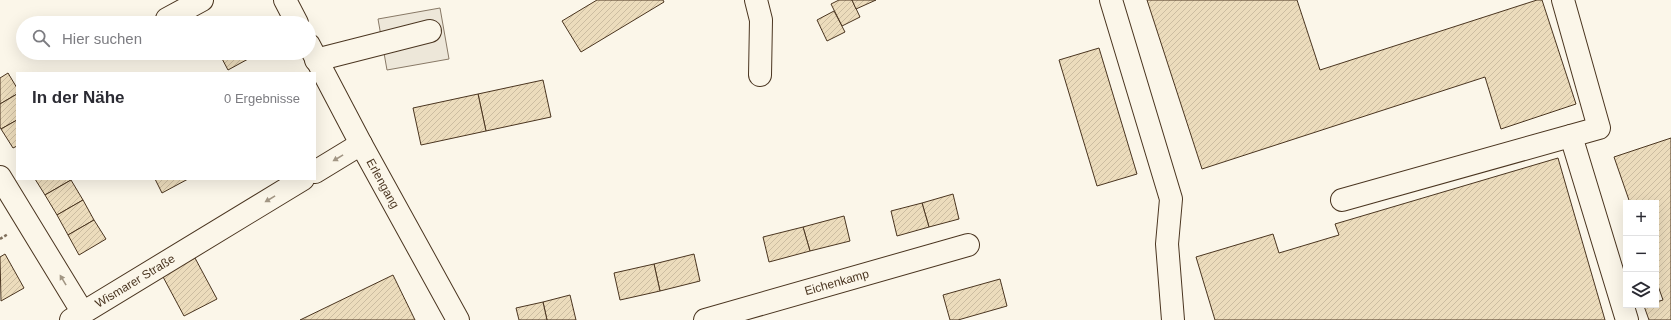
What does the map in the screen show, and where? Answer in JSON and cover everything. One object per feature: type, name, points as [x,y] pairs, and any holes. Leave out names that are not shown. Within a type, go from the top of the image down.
[{"type":"street","points":[[173,16],[202,0]]},
{"type":"street","points":[[285,0],[293,16]]},
{"type":"street","points":[[756,0],[761,20],[760,75]]},
{"type":"street","points":[[1111,0],[1171,199],[1167,244],[1173,320]]},
{"type":"street","points":[[1342,200],[1599,128],[1563,0]]},
{"type":"street","points":[[316,52],[430,31]]},
{"type":"street","name":"Erlengang","points":[[316,59],[458,320]]},
{"type":"street","points":[[1571,136],[1627,320]]},
{"type":"street","points":[[316,171],[361,144]]},
{"type":"street","name":"Wismarer Straße","points":[[0,178],[77,317],[301,180]]},
{"type":"street","name":"Eichenkamp","points":[[705,320],[968,245]]},
{"type":"shaded area","points":[[440,8],[449,59],[387,70],[378,19]]},
{"type":"building","points":[[597,0],[663,0],[664,2],[581,52],[562,21]]},
{"type":"building","points":[[839,0],[852,0],[860,17],[842,26],[831,4]]},
{"type":"building","points":[[852,0],[876,0],[856,9]]},
{"type":"building","points":[[1147,0],[1297,0],[1320,70],[1537,0],[1542,0],[1576,104],[1501,129],[1485,77],[1202,169]]},
{"type":"building","points":[[834,11],[845,32],[827,41],[817,20]]},
{"type":"building","points":[[1099,48],[1137,174],[1097,186],[1059,60]]},
{"type":"building","points":[[223,60],[246,60],[228,70]]},
{"type":"building","points":[[8,73],[16,86],[16,95],[0,104],[0,78]]},
{"type":"building","points":[[543,80],[551,117],[486,131],[478,94]]},
{"type":"building","points":[[478,94],[486,131],[421,145],[413,108]]},
{"type":"building","points":[[16,95],[16,121],[1,129],[0,127],[0,104]]},
{"type":"building","points":[[16,121],[16,146],[13,148],[1,129]]},
{"type":"building","points":[[1671,138],[1671,320],[1649,320],[1645,308],[1659,308],[1659,301],[1663,300],[1659,289],[1659,200],[1629,200],[1614,157]]},
{"type":"building","points":[[1558,158],[1605,320],[1215,320],[1196,257],[1273,234],[1279,253],[1339,235],[1335,224]]},
{"type":"building","points":[[36,180],[71,180],[45,195]]},
{"type":"building","points":[[71,180],[83,200],[57,215],[45,195]]},
{"type":"building","points":[[156,180],[186,180],[162,193]]},
{"type":"building","points":[[953,194],[959,219],[929,227],[922,203]]},
{"type":"building","points":[[83,200],[94,220],[68,235],[57,215]]},
{"type":"building","points":[[922,203],[929,227],[897,236],[891,211]]},
{"type":"building","points":[[844,216],[850,241],[810,251],[803,227]]},
{"type":"building","points":[[94,220],[106,239],[79,255],[68,235]]},
{"type":"building","points":[[803,227],[810,251],[769,262],[763,237]]},
{"type":"building","points":[[5,254],[24,288],[1,301],[0,257]]},
{"type":"building","points":[[694,254],[700,281],[660,291],[654,264]]},
{"type":"building","points":[[195,258],[217,299],[184,316],[162,275]]},
{"type":"building","points":[[654,264],[660,291],[620,300],[614,273]]},
{"type":"building","points":[[393,275],[415,320],[300,320]]},
{"type":"building","points":[[1000,279],[1007,306],[958,320],[950,320],[943,295]]},
{"type":"building","points":[[570,295],[576,320],[547,320],[543,302]]},
{"type":"building","points":[[543,302],[547,320],[519,320],[516,308]]}]
